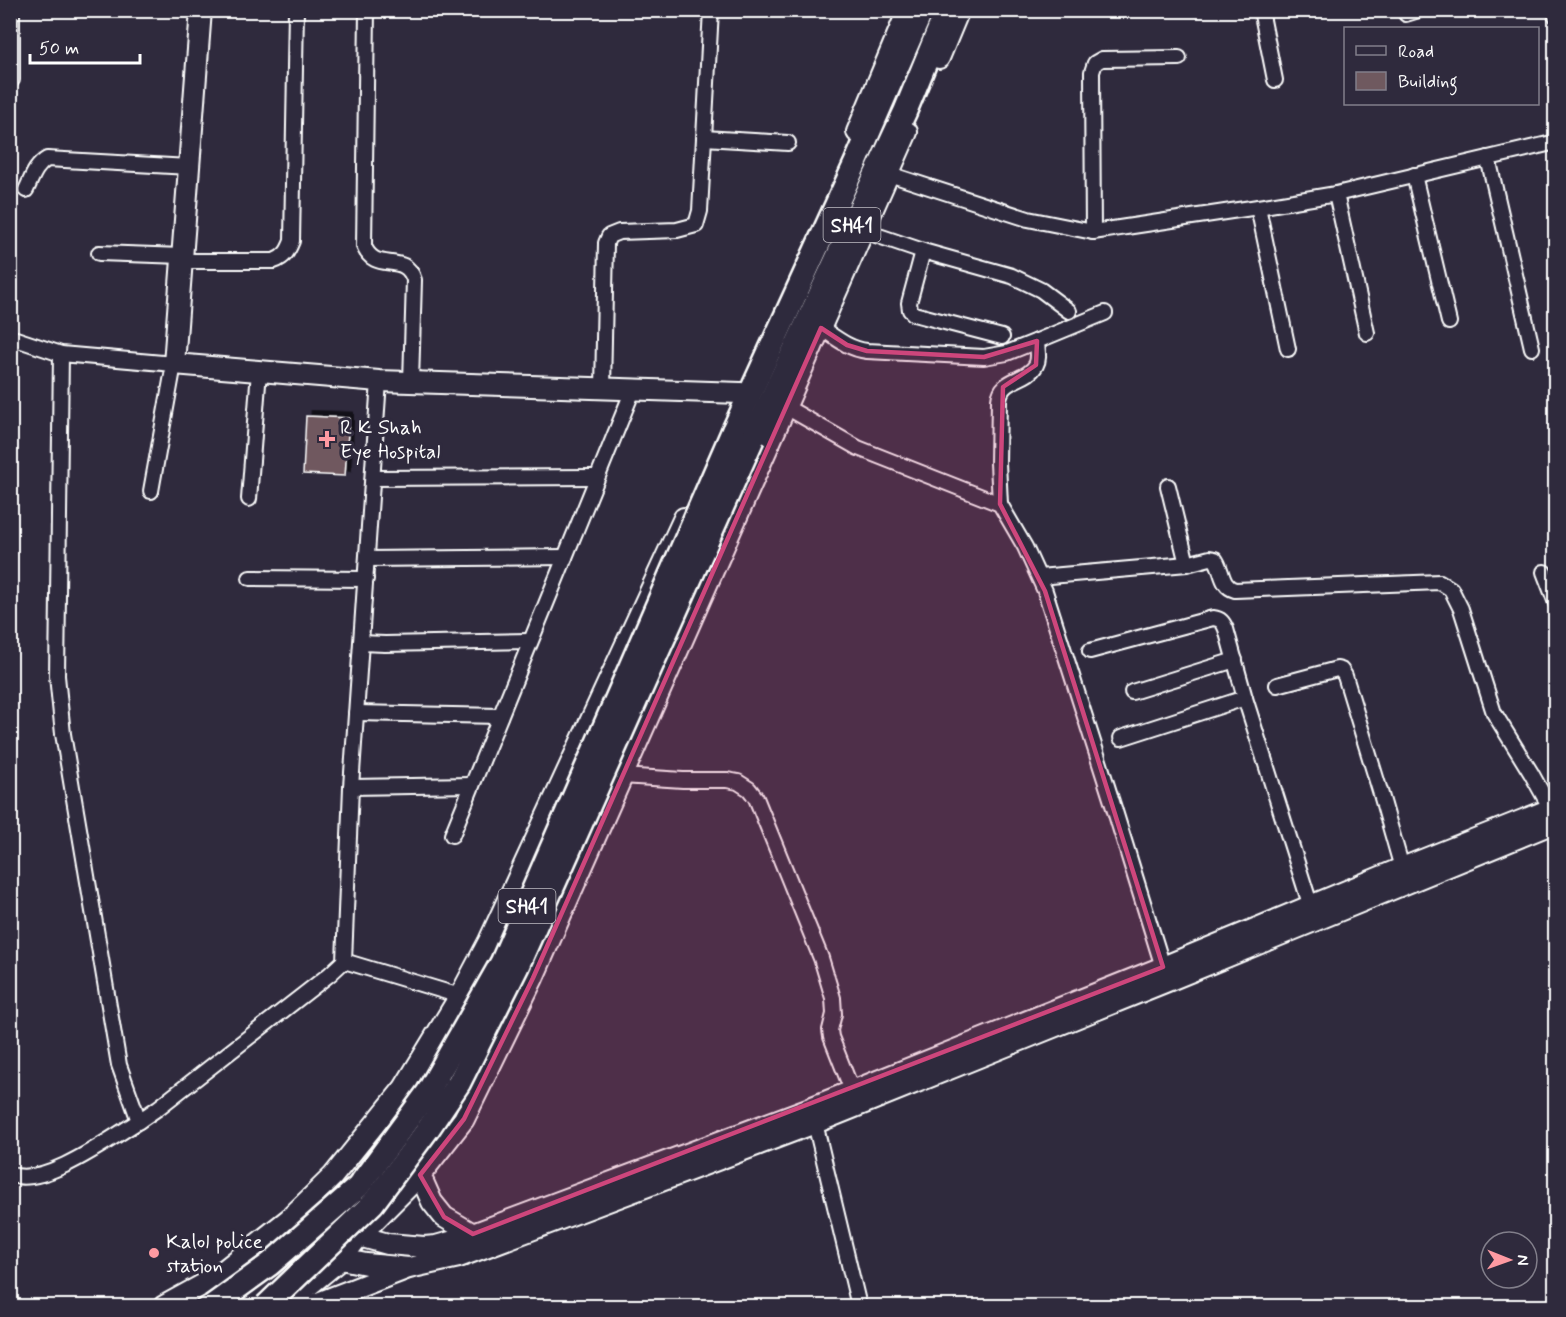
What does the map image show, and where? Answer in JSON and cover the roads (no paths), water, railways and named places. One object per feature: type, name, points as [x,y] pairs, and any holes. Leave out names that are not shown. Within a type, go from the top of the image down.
[{"type":"main road","name":"SH41","points":[[266,1306],[373,1203],[459,1083],[517,967],[922,10]]},
{"type":"main road","name":"SH41","points":[[212,1306],[270,1264],[358,1187],[428,1092],[502,962],[743,434],[905,112],[947,10]]},
{"type":"street","points":[[11,81],[12,10]]},
{"type":"street","points":[[151,491],[174,364],[201,10]]},
{"type":"street","points":[[99,253],[182,259],[274,261],[287,253],[292,241],[296,10]]},
{"type":"street","points":[[367,10],[364,246],[372,259],[406,266],[414,280],[411,382]]},
{"type":"street","points":[[603,388],[606,243],[609,236],[619,232],[677,230],[696,225],[700,210],[711,10]]},
{"type":"street","points":[[164,1306],[213,1279],[289,1219],[333,1176],[404,1088],[460,996],[489,941],[741,393],[845,162],[908,10]]},
{"type":"street","points":[[285,1306],[341,1259],[359,1236],[420,1175],[464,1119],[533,978],[864,231],[959,10]]},
{"type":"street","points":[[1262,10],[1275,80]]},
{"type":"street","points":[[1554,10],[1556,16]]},
{"type":"street","points":[[1093,232],[1092,72],[1095,63],[1102,59],[1179,58]]},
{"type":"street","points":[[704,138],[788,143]]},
{"type":"street","points":[[889,174],[1028,219],[1093,232],[1336,194],[1556,142]]},
{"type":"street","points":[[1488,158],[1532,348]]},
{"type":"street","points":[[27,190],[36,168],[47,159],[189,167]]},
{"type":"street","points":[[1414,175],[1449,322]]},
{"type":"street","points":[[1336,194],[1367,333]]},
{"type":"street","points":[[1258,207],[1288,349]]},
{"type":"street","points":[[864,231],[923,251],[1012,276],[1041,290],[1069,311]]},
{"type":"street","points":[[923,251],[909,303],[910,310],[914,314],[1002,337]]},
{"type":"street","points":[[821,328],[856,350],[984,357],[1007,352],[1105,313]]},
{"type":"street","points":[[10,337],[61,354],[380,381],[741,393]]},
{"type":"street","points":[[1036,341],[1038,358],[1036,365],[1003,387],[1000,393],[998,463],[1000,504],[1025,548],[1045,591],[1163,967]]},
{"type":"street","points":[[61,354],[57,676],[62,722],[119,1065],[139,1121]]},
{"type":"street","points":[[249,499],[259,371]]},
{"type":"street","points":[[10,1174],[17,1178],[30,1178],[71,1163],[139,1121],[344,961],[351,787],[380,381]]},
{"type":"street","points":[[452,835],[633,390]]},
{"type":"street","points":[[786,407],[858,448],[1000,504]]},
{"type":"street","points":[[373,478],[597,477]]},
{"type":"street","points":[[1168,486],[1187,564]]},
{"type":"street","points":[[367,559],[564,557]]},
{"type":"street","points":[[1039,577],[1187,564],[1209,558],[1219,563],[1225,584],[1234,590],[1440,582],[1451,589],[1461,609],[1494,713],[1554,813]]},
{"type":"street","points":[[1544,572],[1556,603]]},
{"type":"street","points":[[250,578],[366,579]]},
{"type":"street","points":[[1090,651],[1213,618],[1222,621],[1311,907]]},
{"type":"street","points":[[361,643],[531,641]]},
{"type":"street","points":[[1132,692],[1235,660]]},
{"type":"street","points":[[1277,685],[1337,669],[1341,670],[1345,676],[1377,779],[1402,868]]},
{"type":"street","points":[[1122,738],[1245,698]]},
{"type":"street","points":[[356,713],[500,716]]},
{"type":"street","points":[[622,776],[727,780],[738,782],[749,789],[756,798],[821,958],[832,998],[834,1014],[830,1030],[831,1037],[855,1098]]},
{"type":"street","points":[[351,787],[472,785]]},
{"type":"street","points":[[308,1200],[359,1236],[388,1244],[424,1247],[454,1241],[855,1098],[1554,813]]},
{"type":"street","points":[[310,1306],[409,1268],[459,1257],[815,1123],[855,1098],[1163,967],[1402,868],[1554,813]]},
{"type":"street","points":[[344,961],[460,996]]},
{"type":"street","points":[[815,1123],[859,1306]]},
{"type":"street","points":[[420,1175],[432,1202],[444,1216],[473,1234]]},
{"type":"street","points":[[289,1219],[341,1259],[409,1268]]},
{"type":"place","name":"R K Shah Eye Hospital","points":[[327,439]]},
{"type":"place","name":"Kalol police station","points":[[154,1253]]}]
